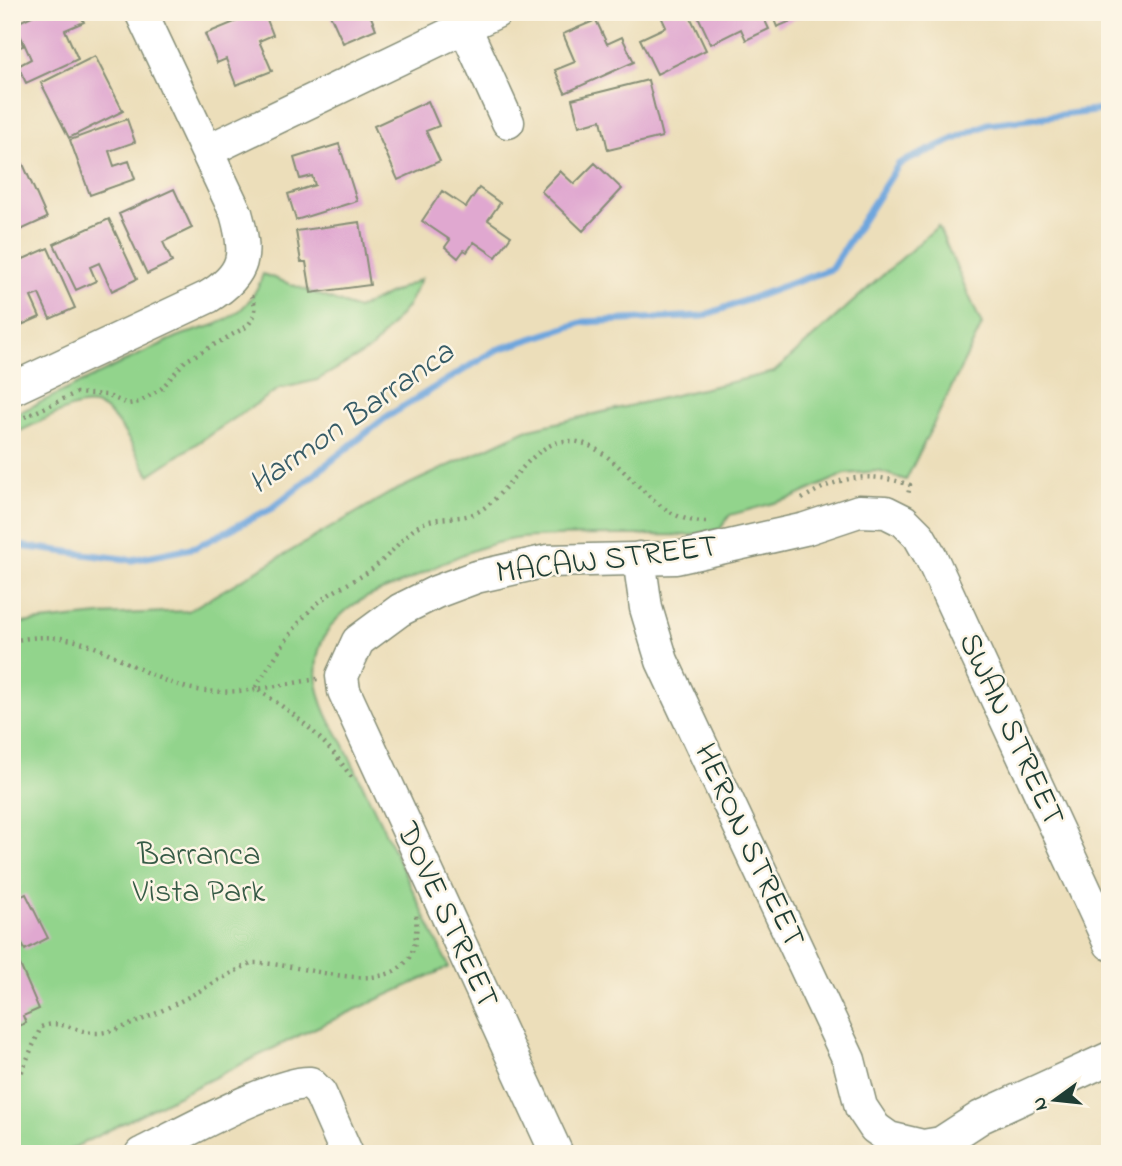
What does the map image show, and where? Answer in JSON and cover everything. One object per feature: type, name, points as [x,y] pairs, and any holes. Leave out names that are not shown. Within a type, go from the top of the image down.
[{"type":"street","points":[[12,389],[208,298],[236,276],[243,253],[240,230],[207,151],[141,12]]},
{"type":"street","points":[[207,151],[461,20],[496,12]]},
{"type":"street","points":[[461,20],[508,122]]},
{"type":"street","name":"MACAW STREET","points":[[342,676],[358,641],[400,610],[476,576],[547,561],[676,558],[805,529],[859,511],[886,512],[904,522]]},
{"type":"street","name":"SWAN STREET","points":[[904,522],[919,536],[930,557],[1110,944]]},
{"type":"street","name":"HERON STREET","points":[[639,558],[646,608],[662,661],[849,1060],[861,1107],[876,1128],[889,1138],[906,1144],[942,1143],[981,1117],[1110,1058]]},
{"type":"street","name":"DOVE STREET","points":[[342,676],[349,708],[557,1154]]},
{"type":"street","points":[[141,1154],[237,1107],[299,1082],[310,1083],[320,1093],[347,1154]]},
{"type":"path","points":[[12,423],[76,393],[106,395],[128,404],[162,388],[185,361],[220,344],[253,320],[256,307],[253,297],[236,276]]},
{"type":"path","points":[[255,688],[299,625],[326,597],[378,565],[419,526],[429,521],[471,516],[484,509],[542,449],[562,442],[578,442],[607,458],[670,512],[693,522],[716,522]]},
{"type":"path","points":[[795,504],[830,483],[850,477],[889,478],[910,485],[904,522]]},
{"type":"path","points":[[12,641],[30,637],[66,637],[90,643],[182,686],[202,691],[255,688],[342,676]]},
{"type":"path","points":[[255,688],[283,706],[335,751],[352,779]]},
{"type":"path","points":[[12,1082],[22,1071],[41,1027],[52,1022],[97,1033],[127,1026],[250,963],[273,962],[362,979],[382,977],[406,963],[412,951],[417,932],[413,906]]},
{"type":"green space","name":"Barranca Vista Park","points":[[938,226],[982,325],[906,480],[878,471],[845,474],[792,498],[730,515],[720,529],[692,535],[543,536],[508,540],[452,559],[361,600],[337,619],[325,635],[316,670],[324,707],[449,967],[300,1035],[61,1154],[12,1154],[12,624],[99,615],[188,611],[390,493],[526,430],[774,372]]},
{"type":"green space","points":[[263,274],[357,309],[421,279],[407,307],[371,349],[317,380],[279,389],[149,475],[119,425],[107,411],[96,405],[82,405],[64,410],[12,435],[12,416],[177,337],[226,320],[243,308],[258,287]]},
{"type":"building","points":[[40,12],[79,12],[84,22],[65,30],[78,59],[26,83],[18,66],[31,59],[18,30],[23,46],[12,50],[12,29],[17,27],[15,24]]},
{"type":"building","points":[[264,12],[273,35],[259,41],[272,71],[236,85],[226,59],[217,63],[205,34]]},
{"type":"building","points":[[329,12],[369,12],[376,29],[343,43]]},
{"type":"building","points":[[659,12],[688,12],[706,50],[657,74],[640,39],[666,27]]},
{"type":"building","points":[[696,12],[761,12],[769,29],[746,40],[741,29],[711,44]]},
{"type":"building","points":[[771,12],[803,12],[805,15],[777,27]]},
{"type":"building","points":[[596,20],[607,44],[622,37],[634,62],[565,93],[555,70],[575,62],[563,34]]},
{"type":"building","points":[[95,56],[123,111],[69,138],[41,83]]},
{"type":"building","points":[[648,80],[662,137],[608,150],[601,120],[579,126],[572,99]]},
{"type":"building","points":[[428,101],[439,126],[426,131],[440,161],[398,180],[374,126]]},
{"type":"building","points":[[127,119],[135,142],[109,151],[114,166],[129,161],[135,179],[90,195],[70,140]]},
{"type":"building","points":[[339,144],[357,201],[296,220],[288,194],[315,185],[312,176],[300,179],[294,158]]},
{"type":"building","points":[[595,163],[622,189],[583,231],[541,191],[560,171],[574,184]]},
{"type":"building","points":[[23,164],[47,218],[12,234],[12,169]]},
{"type":"building","points":[[479,188],[500,203],[488,220],[511,236],[496,257],[474,242],[467,252],[464,250],[458,258],[445,247],[450,240],[422,221],[442,191],[466,207]]},
{"type":"building","points":[[174,189],[192,228],[163,242],[172,262],[147,274],[119,214]]},
{"type":"building","points":[[109,219],[137,279],[112,291],[99,263],[90,267],[96,281],[76,290],[54,244]]},
{"type":"building","points":[[360,222],[370,285],[311,293],[306,262],[301,262],[296,231]]},
{"type":"building","points":[[48,248],[75,308],[50,319],[39,294],[31,297],[40,317],[17,327],[12,317],[12,264]]},
{"type":"building","points":[[26,894],[48,938],[25,950],[12,924],[12,900]]},
{"type":"building","points":[[12,946],[39,1009],[23,1016],[26,1023],[12,1029]]},
{"type":"waterway","name":"Harmon Barranca","points":[[12,545],[132,560],[196,547],[272,508],[385,418],[496,350],[584,322],[703,316],[831,269],[899,164],[988,124],[1110,109]]}]
